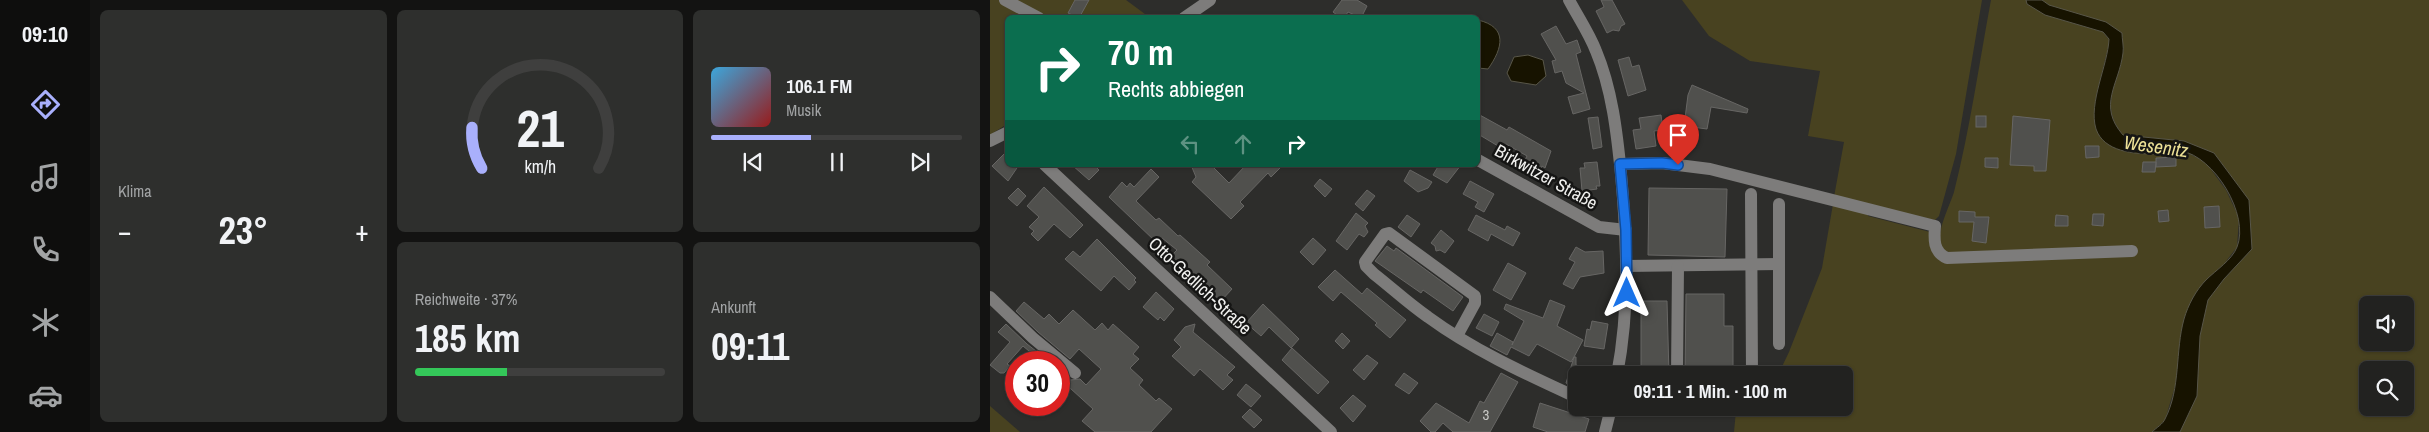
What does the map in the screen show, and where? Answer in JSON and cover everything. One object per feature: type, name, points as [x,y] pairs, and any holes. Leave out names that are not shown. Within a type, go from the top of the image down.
[{"type":"street","points":[[1005,0],[1034,15]]},
{"type":"street","points":[[1188,15],[1210,0]]},
{"type":"street","name":"Birkwitzer Straße","points":[[1569,0],[1596,50],[1602,69],[1610,96],[1620,164],[1626,230],[1626,266],[1624,326],[1618,366]]},
{"type":"street","points":[[990,141],[1005,134]]},
{"type":"street","name":"Birkwitzer Straße","points":[[1480,161],[1599,227],[1626,230]]},
{"type":"street","points":[[1620,164],[1662,163],[1710,169],[1936,226],[1936,249],[1940,255],[1947,258],[2132,251]]},
{"type":"street","name":"Otto-Gedlich-Straße","points":[[1047,167],[1331,432]]},
{"type":"street","points":[[1751,194],[1752,366]]},
{"type":"street","points":[[1779,204],[1779,344]]},
{"type":"street","points":[[1457,336],[1475,303],[1475,296],[1389,233],[1386,234],[1365,262],[1366,266],[1428,317],[1457,336],[1529,375],[1568,393]]},
{"type":"street","points":[[1626,266],[1779,264]]},
{"type":"street","points":[[1677,366],[1682,283],[1678,266]]},
{"type":"street","points":[[990,297],[1033,338],[1075,373]]},
{"type":"street","points":[[1605,432],[1609,416]]},
{"type":"shaded area","points":[[990,0],[1126,0],[1146,15],[1005,15],[1005,125],[990,135]]},
{"type":"shaded area","points":[[1682,0],[1982,0],[1956,154],[1939,216],[1935,220],[1834,197],[1844,142],[1808,136],[1820,71],[1750,61],[1709,36]]},
{"type":"shaded area","points":[[1991,0],[2026,0],[2027,4],[2045,15],[2103,32],[2109,40],[2109,44],[2096,96],[2096,128],[2155,154],[2181,150],[2200,159],[2207,164],[2226,190],[2239,218],[2237,247],[2224,264],[2205,281],[2184,318],[2176,383],[2165,420],[2152,432],[1734,432],[1736,416],[1853,416],[1853,366],[1782,366],[1822,268],[1833,204],[1868,213],[1868,216],[1930,232],[1933,251],[1949,252],[1941,247],[1940,235],[1960,168]]},
{"type":"shaded area","points":[[2042,0],[2429,0],[2429,432],[2180,432],[2197,396],[2200,336],[2208,300],[2224,279],[2252,249],[2249,200],[2214,153],[2184,141],[2123,135],[2112,114],[2111,104],[2123,53],[2122,33],[2048,5]]},
{"type":"shaded area","points":[[990,406],[1020,432],[990,432]]},
{"type":"water","name":"Wesenitz","points":[[2026,0],[2042,0],[2049,5],[2106,22],[2122,33],[2123,53],[2112,95],[2111,114],[2123,135],[2184,141],[2214,153],[2249,200],[2252,249],[2224,279],[2208,300],[2200,336],[2197,396],[2180,432],[2152,432],[2164,421],[2170,407],[2176,382],[2181,331],[2190,303],[2202,284],[2228,261],[2237,247],[2240,234],[2234,204],[2217,175],[2193,155],[2181,151],[2155,154],[2129,152],[2106,143],[2096,129],[2094,119],[2096,96],[2109,39],[2103,32],[2045,15],[2027,4]]},
{"type":"water","points":[[1480,21],[1488,23],[1494,28],[1500,39],[1497,53],[1488,69],[1480,68]]},
{"type":"water","points":[[1528,55],[1543,60],[1546,76],[1536,85],[1511,81],[1507,73],[1514,57]]},
{"type":"building","points":[[1075,0],[1089,0],[1081,15],[1068,13]]},
{"type":"building","points":[[1342,0],[1357,0],[1367,6],[1362,15],[1354,15],[1348,12],[1346,15],[1337,15],[1333,12]]},
{"type":"building","points":[[1601,0],[1612,0],[1625,24],[1621,26],[1619,31],[1613,30],[1607,33],[1596,11],[1604,7]]},
{"type":"building","points":[[1556,26],[1566,44],[1577,40],[1581,52],[1576,54],[1590,109],[1573,114],[1568,97],[1584,93],[1566,83],[1562,71],[1555,73],[1552,61],[1556,60],[1541,34]]},
{"type":"building","points":[[1629,57],[1632,67],[1639,65],[1646,90],[1628,96],[1618,60]]},
{"type":"building","points":[[1692,85],[1748,109],[1747,113],[1711,107],[1707,129],[1684,126],[1688,95]]},
{"type":"building","points":[[1480,115],[1507,130],[1509,127],[1551,151],[1545,168],[1542,166],[1541,169],[1533,170],[1532,164],[1525,160],[1527,156],[1506,144],[1503,149],[1480,135]]},
{"type":"building","points":[[1661,115],[1663,130],[1654,131],[1656,146],[1636,149],[1633,130],[1641,129],[1639,118]]},
{"type":"building","points":[[1976,116],[1986,116],[1986,127],[1976,127]]},
{"type":"building","points":[[2013,116],[2050,120],[2046,171],[2034,171],[2034,166],[2010,165]]},
{"type":"building","points":[[1598,117],[1602,147],[1593,149],[1588,118]]},
{"type":"building","points":[[2085,146],[2099,146],[2099,157],[2086,158]]},
{"type":"building","points":[[1005,153],[1005,167],[1018,167],[1008,181],[992,166]]},
{"type":"building","points":[[2176,157],[2176,166],[2156,167],[2156,158]]},
{"type":"building","points":[[1985,158],[1998,158],[1998,168],[1985,167]]},
{"type":"building","points":[[1597,162],[1600,186],[1596,186],[1597,189],[1582,191],[1580,168],[1585,168],[1584,163]]},
{"type":"building","points":[[2143,162],[2156,162],[2155,172],[2142,172]]},
{"type":"building","points":[[1074,167],[1096,167],[1099,170],[1089,180]]},
{"type":"building","points":[[1192,167],[1213,167],[1229,183],[1244,167],[1281,167],[1271,177],[1268,173],[1240,202],[1244,206],[1231,219],[1192,182],[1196,177]]},
{"type":"building","points":[[1438,167],[1459,167],[1447,183],[1433,175]]},
{"type":"building","points":[[1151,169],[1159,177],[1136,201],[1156,220],[1159,218],[1210,262],[1207,265],[1232,289],[1221,301],[1171,256],[1177,250],[1162,238],[1157,243],[1109,197],[1122,182],[1127,187],[1130,183],[1134,187]]},
{"type":"building","points":[[1410,170],[1432,182],[1428,188],[1418,192],[1404,181]]},
{"type":"building","points":[[1320,179],[1332,189],[1325,197],[1314,186]]},
{"type":"building","points":[[1470,181],[1494,194],[1484,212],[1475,207],[1478,202],[1463,194]]},
{"type":"building","points":[[1044,187],[1083,225],[1070,238],[1054,224],[1038,241],[1031,234],[1034,231],[1029,227],[1039,217],[1027,206]]},
{"type":"building","points":[[1018,188],[1026,196],[1017,206],[1008,198]]},
{"type":"building","points":[[1649,188],[1727,189],[1725,257],[1648,255]]},
{"type":"building","points":[[1367,190],[1375,196],[1363,211],[1355,204]]},
{"type":"building","points":[[2219,206],[2220,227],[2205,228],[2204,207]]},
{"type":"building","points":[[2168,210],[2169,221],[2159,222],[2158,211]]},
{"type":"building","points":[[1959,211],[1975,212],[1975,217],[1989,217],[1986,243],[1972,241],[1974,222],[1959,222]]},
{"type":"building","points":[[1356,213],[1368,223],[1365,226],[1368,232],[1364,237],[1359,234],[1347,250],[1336,241]]},
{"type":"building","points":[[2093,214],[2104,214],[2103,226],[2092,225]]},
{"type":"building","points":[[1407,215],[1420,224],[1411,237],[1398,227]]},
{"type":"building","points":[[1476,215],[1505,230],[1507,226],[1520,233],[1513,246],[1491,234],[1488,241],[1468,230]]},
{"type":"building","points":[[2056,215],[2068,216],[2068,226],[2055,226]]},
{"type":"building","points":[[1441,230],[1454,241],[1445,253],[1440,250],[1436,251],[1435,246],[1431,243]]},
{"type":"building","points":[[1313,238],[1326,250],[1313,265],[1300,252]]},
{"type":"building","points":[[1097,239],[1136,278],[1134,280],[1136,282],[1129,290],[1114,276],[1101,291],[1065,259],[1073,251],[1080,257]]},
{"type":"building","points":[[1387,246],[1394,251],[1396,248],[1463,297],[1453,311],[1423,290],[1421,293],[1375,261]]},
{"type":"building","points":[[1576,247],[1585,252],[1603,251],[1604,273],[1580,277],[1573,289],[1563,284],[1575,262],[1569,259]]},
{"type":"building","points":[[1508,263],[1526,273],[1511,300],[1493,290]]},
{"type":"building","points":[[1335,270],[1362,294],[1367,288],[1406,320],[1390,338],[1375,325],[1377,323],[1341,292],[1333,301],[1318,287]]},
{"type":"building","points":[[1156,292],[1174,309],[1164,321],[1160,317],[1158,320],[1143,307]]},
{"type":"building","points":[[1686,294],[1724,294],[1724,326],[1733,326],[1733,366],[1685,366]]},
{"type":"building","points":[[1550,300],[1565,306],[1557,326],[1583,340],[1571,362],[1537,344],[1529,356],[1511,347],[1507,355],[1490,346],[1497,333],[1513,342],[1512,345],[1524,321],[1504,309],[1506,304],[1543,318]]},
{"type":"building","points":[[1641,301],[1667,301],[1669,366],[1641,366]]},
{"type":"building","points":[[1024,302],[1044,319],[1049,314],[1059,324],[1073,310],[1095,330],[1102,323],[1108,330],[1113,324],[1139,347],[1133,354],[1139,359],[1130,368],[1143,380],[1139,385],[1156,401],[1159,398],[1172,409],[1151,432],[1095,432],[1082,421],[1093,409],[1070,388],[1070,380],[1080,379],[1086,385],[1101,369],[1079,349],[1070,359],[1070,351],[1061,351],[1016,311]]},
{"type":"building","points":[[1263,304],[1299,339],[1291,348],[1269,327],[1261,336],[1246,323]]},
{"type":"building","points":[[1484,314],[1499,322],[1492,336],[1476,328]]},
{"type":"building","points":[[1592,321],[1608,324],[1604,349],[1584,346],[1587,329],[1590,330]]},
{"type":"building","points":[[1006,324],[1036,351],[1029,351],[1023,346],[1019,351],[1005,351],[1005,372],[1000,373],[990,365],[1010,342],[998,332]]},
{"type":"building","points":[[1195,324],[1193,332],[1235,367],[1227,375],[1233,380],[1223,390],[1200,369],[1194,376],[1172,356],[1181,347],[1174,340],[1185,327]]},
{"type":"building","points":[[1342,333],[1350,341],[1343,349],[1335,341]]},
{"type":"building","points":[[1292,348],[1329,382],[1318,394],[1282,360]]},
{"type":"building","points":[[1367,355],[1378,363],[1364,380],[1353,370]]},
{"type":"building","points":[[1574,357],[1576,357],[1576,365],[1579,366],[1571,366]]},
{"type":"building","points":[[1404,373],[1418,383],[1409,394],[1395,385]]},
{"type":"building","points":[[1501,373],[1518,382],[1490,432],[1453,432],[1443,423],[1435,432],[1431,432],[1420,421],[1436,403],[1469,423],[1480,401],[1484,403]]},
{"type":"building","points":[[1246,384],[1261,396],[1251,407],[1237,395]]},
{"type":"building","points":[[1353,395],[1366,406],[1353,422],[1340,408]]},
{"type":"building","points":[[1540,403],[1568,412],[1568,416],[1580,416],[1589,419],[1585,432],[1548,432],[1533,427]]},
{"type":"building","points":[[1250,409],[1262,420],[1254,428],[1242,417]]},
{"type":"route","points":[[1627,293],[1626,230],[1620,164],[1662,163],[1678,165]]}]
